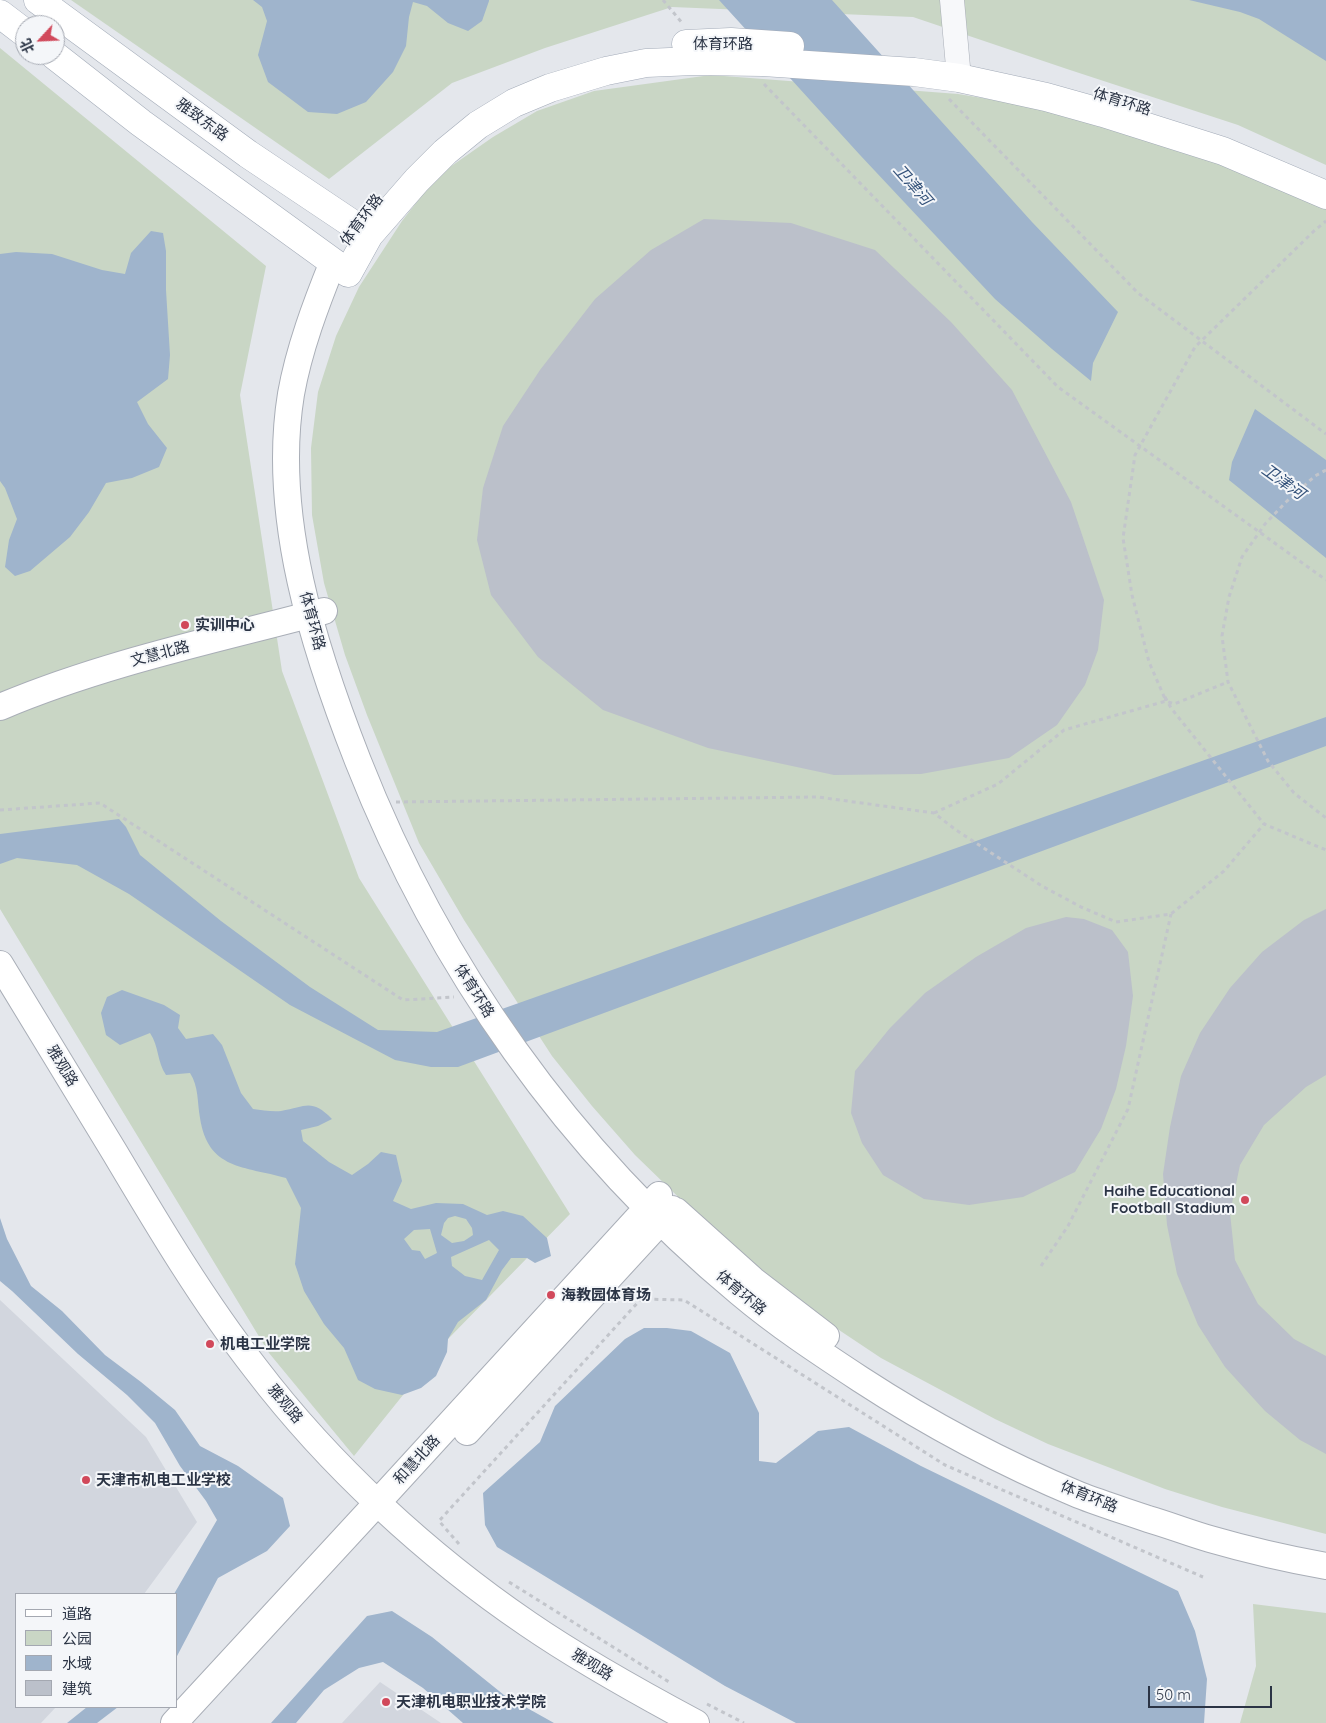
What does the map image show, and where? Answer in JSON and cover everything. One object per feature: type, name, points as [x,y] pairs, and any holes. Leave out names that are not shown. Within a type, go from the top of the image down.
[{"type":"main road","name":"雅致东路","points":[[38,0],[248,154],[362,230]]},
{"type":"main road","points":[[0,14],[15,25]]},
{"type":"main road","name":"体育环路","points":[[481,1001],[473,960],[446,916],[390,802],[315,606],[293,538],[288,504],[286,464],[291,393],[323,287],[340,268],[344,242],[362,230],[445,152],[478,125],[514,103],[550,88],[596,74],[646,63],[694,61],[752,55],[894,54],[955,79],[1027,74],[1138,106],[1227,137],[1326,178]]},
{"type":"main road","name":"体育环路","points":[[752,55],[914,72],[1046,97],[1223,151],[1326,195]]},
{"type":"main road","points":[[65,64],[149,129],[340,268]]},
{"type":"main road","name":"体育环路","points":[[315,606],[335,702],[369,790],[428,914],[481,1001],[529,1057],[596,1128],[660,1208],[718,1274],[809,1345],[908,1409],[966,1442],[1046,1480],[1118,1510],[1213,1540],[1326,1566]]},
{"type":"main road","name":"文慧北路","points":[[0,692],[116,652],[315,606]]},
{"type":"main road","name":"文慧北路","points":[[0,707],[41,690],[128,662],[315,606]]},
{"type":"main road","name":"雅观路","points":[[0,964],[146,1205],[220,1320],[256,1370],[309,1432],[381,1512],[457,1584],[533,1640],[676,1723]]},
{"type":"main road","name":"雅观路","points":[[0,983],[164,1253],[223,1341],[295,1432],[324,1464],[381,1512],[526,1623],[615,1679],[699,1712]]},
{"type":"main road","name":"体育环路","points":[[660,1208],[729,1259],[817,1329],[918,1396],[963,1421],[1043,1460],[1123,1494],[1260,1537],[1326,1551]]},
{"type":"main road","name":"和慧北路","points":[[199,1723],[381,1512],[660,1208]]},
{"type":"main road","name":"和慧北路","points":[[174,1723],[381,1512]]},
{"type":"street","points":[[952,0],[955,79]]},
{"type":"path","points":[[752,55],[1058,387],[1326,580]]},
{"type":"path","points":[[955,79],[1138,293],[1326,434]]},
{"type":"path","points":[[1326,221],[1195,347],[1135,454],[1123,538],[1132,595],[1149,662],[1165,699],[1264,824],[1326,850]]},
{"type":"path","points":[[1326,470],[1315,476],[1264,524],[1242,557],[1229,597],[1222,636],[1228,682],[1268,761],[1294,794],[1326,818]]},
{"type":"path","points":[[934,813],[998,784],[1064,730],[1165,699],[1174,704],[1228,682]]},
{"type":"path","points":[[390,802],[818,797],[934,813],[956,830],[1042,886],[1081,907],[1116,922],[1171,914],[1224,871],[1264,824]]},
{"type":"path","points":[[0,810],[100,803],[403,1000],[481,1001]]},
{"type":"path","points":[[1041,1266],[1068,1226],[1128,1109],[1171,914]]},
{"type":"path","points":[[464,1551],[439,1521],[640,1299],[684,1300],[945,1465],[1203,1577]]},
{"type":"path","points":[[503,1579],[670,1683]]},
{"type":"path","points":[[699,1712],[744,1723]]},
{"type":"shaded area","name":"天津市机电工业学校","points":[[0,1300],[146,1437],[197,1522],[145,1593],[15,1593],[15,1708],[55,1708],[41,1723],[0,1723]]},
{"type":"shaded area","name":"天津机电职业技术学院","points":[[380,1682],[441,1723],[342,1723]]},
{"type":"green space","points":[[71,0],[1326,0],[1326,165],[1238,125],[913,17],[672,7],[545,48],[452,83],[329,179]]},
{"type":"green space","points":[[0,48],[15,60],[15,65],[21,65],[266,266],[240,395],[282,671],[359,878],[570,1214],[448,1339],[354,1456],[269,1353],[0,909]]},
{"type":"green space","points":[[711,75],[958,94],[1037,107],[1233,167],[1326,206],[1326,1534],[1222,1507],[1165,1489],[1048,1444],[995,1419],[881,1358],[794,1300],[703,1221],[635,1155],[592,1106],[552,1056],[464,920],[419,843],[367,715],[345,655],[324,583],[312,515],[311,448],[318,392],[336,336],[359,287],[402,221],[423,194],[450,167],[493,137],[537,111],[594,91]]},
{"type":"green space","points":[[1253,1604],[1326,1613],[1326,1723],[1240,1723],[1256,1666]]},
{"type":"water","points":[[253,0],[489,1],[482,21],[468,31],[448,23],[427,6],[413,2],[409,17],[406,46],[393,72],[366,102],[337,114],[308,112],[268,82],[258,55],[267,21],[262,7]]},
{"type":"water","name":"卫津河","points":[[719,0],[832,0],[1032,222],[1118,312],[1093,363],[1091,381],[995,299],[860,155]]},
{"type":"water","points":[[1189,0],[1326,0],[1326,61],[1259,19],[1240,12]]},
{"type":"water","points":[[151,231],[163,233],[166,251],[170,355],[168,379],[137,402],[148,424],[167,448],[159,467],[132,478],[106,483],[89,512],[70,537],[30,571],[15,576],[5,567],[9,540],[17,519],[5,488],[0,481],[0,254],[16,252],[52,254],[102,270],[125,274],[131,253]]},
{"type":"water","name":"卫津河","points":[[1255,409],[1326,460],[1326,558],[1229,480],[1232,462]]},
{"type":"water","points":[[1326,717],[1326,746],[458,1067],[431,1067],[395,1060],[290,1005],[129,894],[77,865],[17,858],[0,864],[0,834],[119,819],[126,827],[140,855],[221,921],[310,987],[378,1030],[437,1032]]},
{"type":"water","points":[[122,990],[164,1005],[180,1015],[178,1028],[186,1039],[213,1034],[222,1045],[241,1093],[253,1109],[281,1111],[303,1106],[313,1106],[325,1112],[332,1119],[318,1126],[301,1130],[303,1141],[329,1162],[352,1175],[381,1152],[396,1155],[402,1181],[393,1201],[411,1209],[436,1203],[463,1204],[487,1215],[503,1211],[523,1216],[547,1238],[551,1256],[535,1263],[527,1258],[511,1258],[502,1270],[486,1300],[458,1322],[448,1339],[447,1352],[436,1376],[421,1388],[402,1395],[375,1389],[358,1380],[344,1348],[324,1324],[304,1291],[295,1264],[301,1208],[286,1178],[230,1163],[211,1148],[204,1135],[196,1089],[190,1073],[166,1075],[150,1033],[120,1045],[106,1035],[101,1013],[107,997]],"holes":[[[455,1216],[466,1219],[472,1228],[473,1235],[464,1241],[452,1243],[441,1235],[444,1223],[448,1218]],[[430,1229],[437,1253],[425,1259],[420,1251],[412,1250],[404,1239],[414,1230]],[[489,1240],[499,1250],[482,1280],[465,1276],[452,1266],[451,1257]]]},
{"type":"water","points":[[0,1218],[7,1239],[31,1286],[62,1311],[105,1355],[175,1410],[200,1446],[238,1466],[283,1498],[290,1526],[267,1551],[218,1578],[178,1654],[178,1593],[175,1593],[217,1520],[206,1501],[180,1466],[155,1423],[127,1395],[78,1354],[0,1281]]},
{"type":"water","points":[[644,1328],[691,1331],[730,1353],[759,1413],[759,1461],[776,1463],[818,1431],[849,1427],[921,1466],[1178,1591],[1195,1631],[1207,1679],[1204,1723],[796,1723],[725,1686],[497,1547],[485,1525],[483,1493],[540,1442],[555,1406],[625,1339]]},
{"type":"water","points":[[392,1611],[432,1637],[504,1695],[554,1723],[463,1723],[423,1688],[383,1662],[359,1668],[324,1690],[296,1723],[271,1723],[367,1616]]},
{"type":"water","points":[[86,1708],[117,1708],[97,1723],[67,1723]]},
{"type":"building","points":[[704,219],[791,223],[875,250],[951,322],[1012,390],[1071,502],[1104,600],[1098,650],[1085,685],[1057,725],[1009,758],[921,774],[834,775],[708,748],[603,710],[538,657],[491,595],[477,540],[483,488],[503,426],[540,370],[595,299],[651,250]]},
{"type":"building","name":"Haihe Educational Football Stadium","points":[[1326,909],[1326,1075],[1306,1087],[1264,1125],[1240,1165],[1230,1213],[1235,1260],[1258,1304],[1294,1339],[1326,1356],[1326,1454],[1300,1440],[1265,1411],[1225,1367],[1198,1325],[1177,1274],[1167,1225],[1163,1174],[1170,1127],[1181,1076],[1200,1033],[1230,988],[1262,952],[1304,920]]},
{"type":"building","points":[[1066,917],[1084,919],[1112,930],[1128,952],[1133,996],[1126,1046],[1116,1089],[1101,1129],[1075,1172],[1023,1197],[969,1205],[924,1199],[883,1175],[862,1143],[851,1113],[855,1071],[890,1028],[925,993],[976,957],[1026,928]]},
{"type":"place","name":"实训中心","points":[[185,625]]},
{"type":"place","name":"Haihe Educational Football Stadium","points":[[1245,1200]]},
{"type":"place","name":"海教园体育场","points":[[551,1295]]},
{"type":"place","name":"机电工业学院","points":[[210,1344]]},
{"type":"place","name":"天津市机电工业学校","points":[[86,1480]]},
{"type":"place","name":"天津机电职业技术学院","points":[[386,1702]]}]
